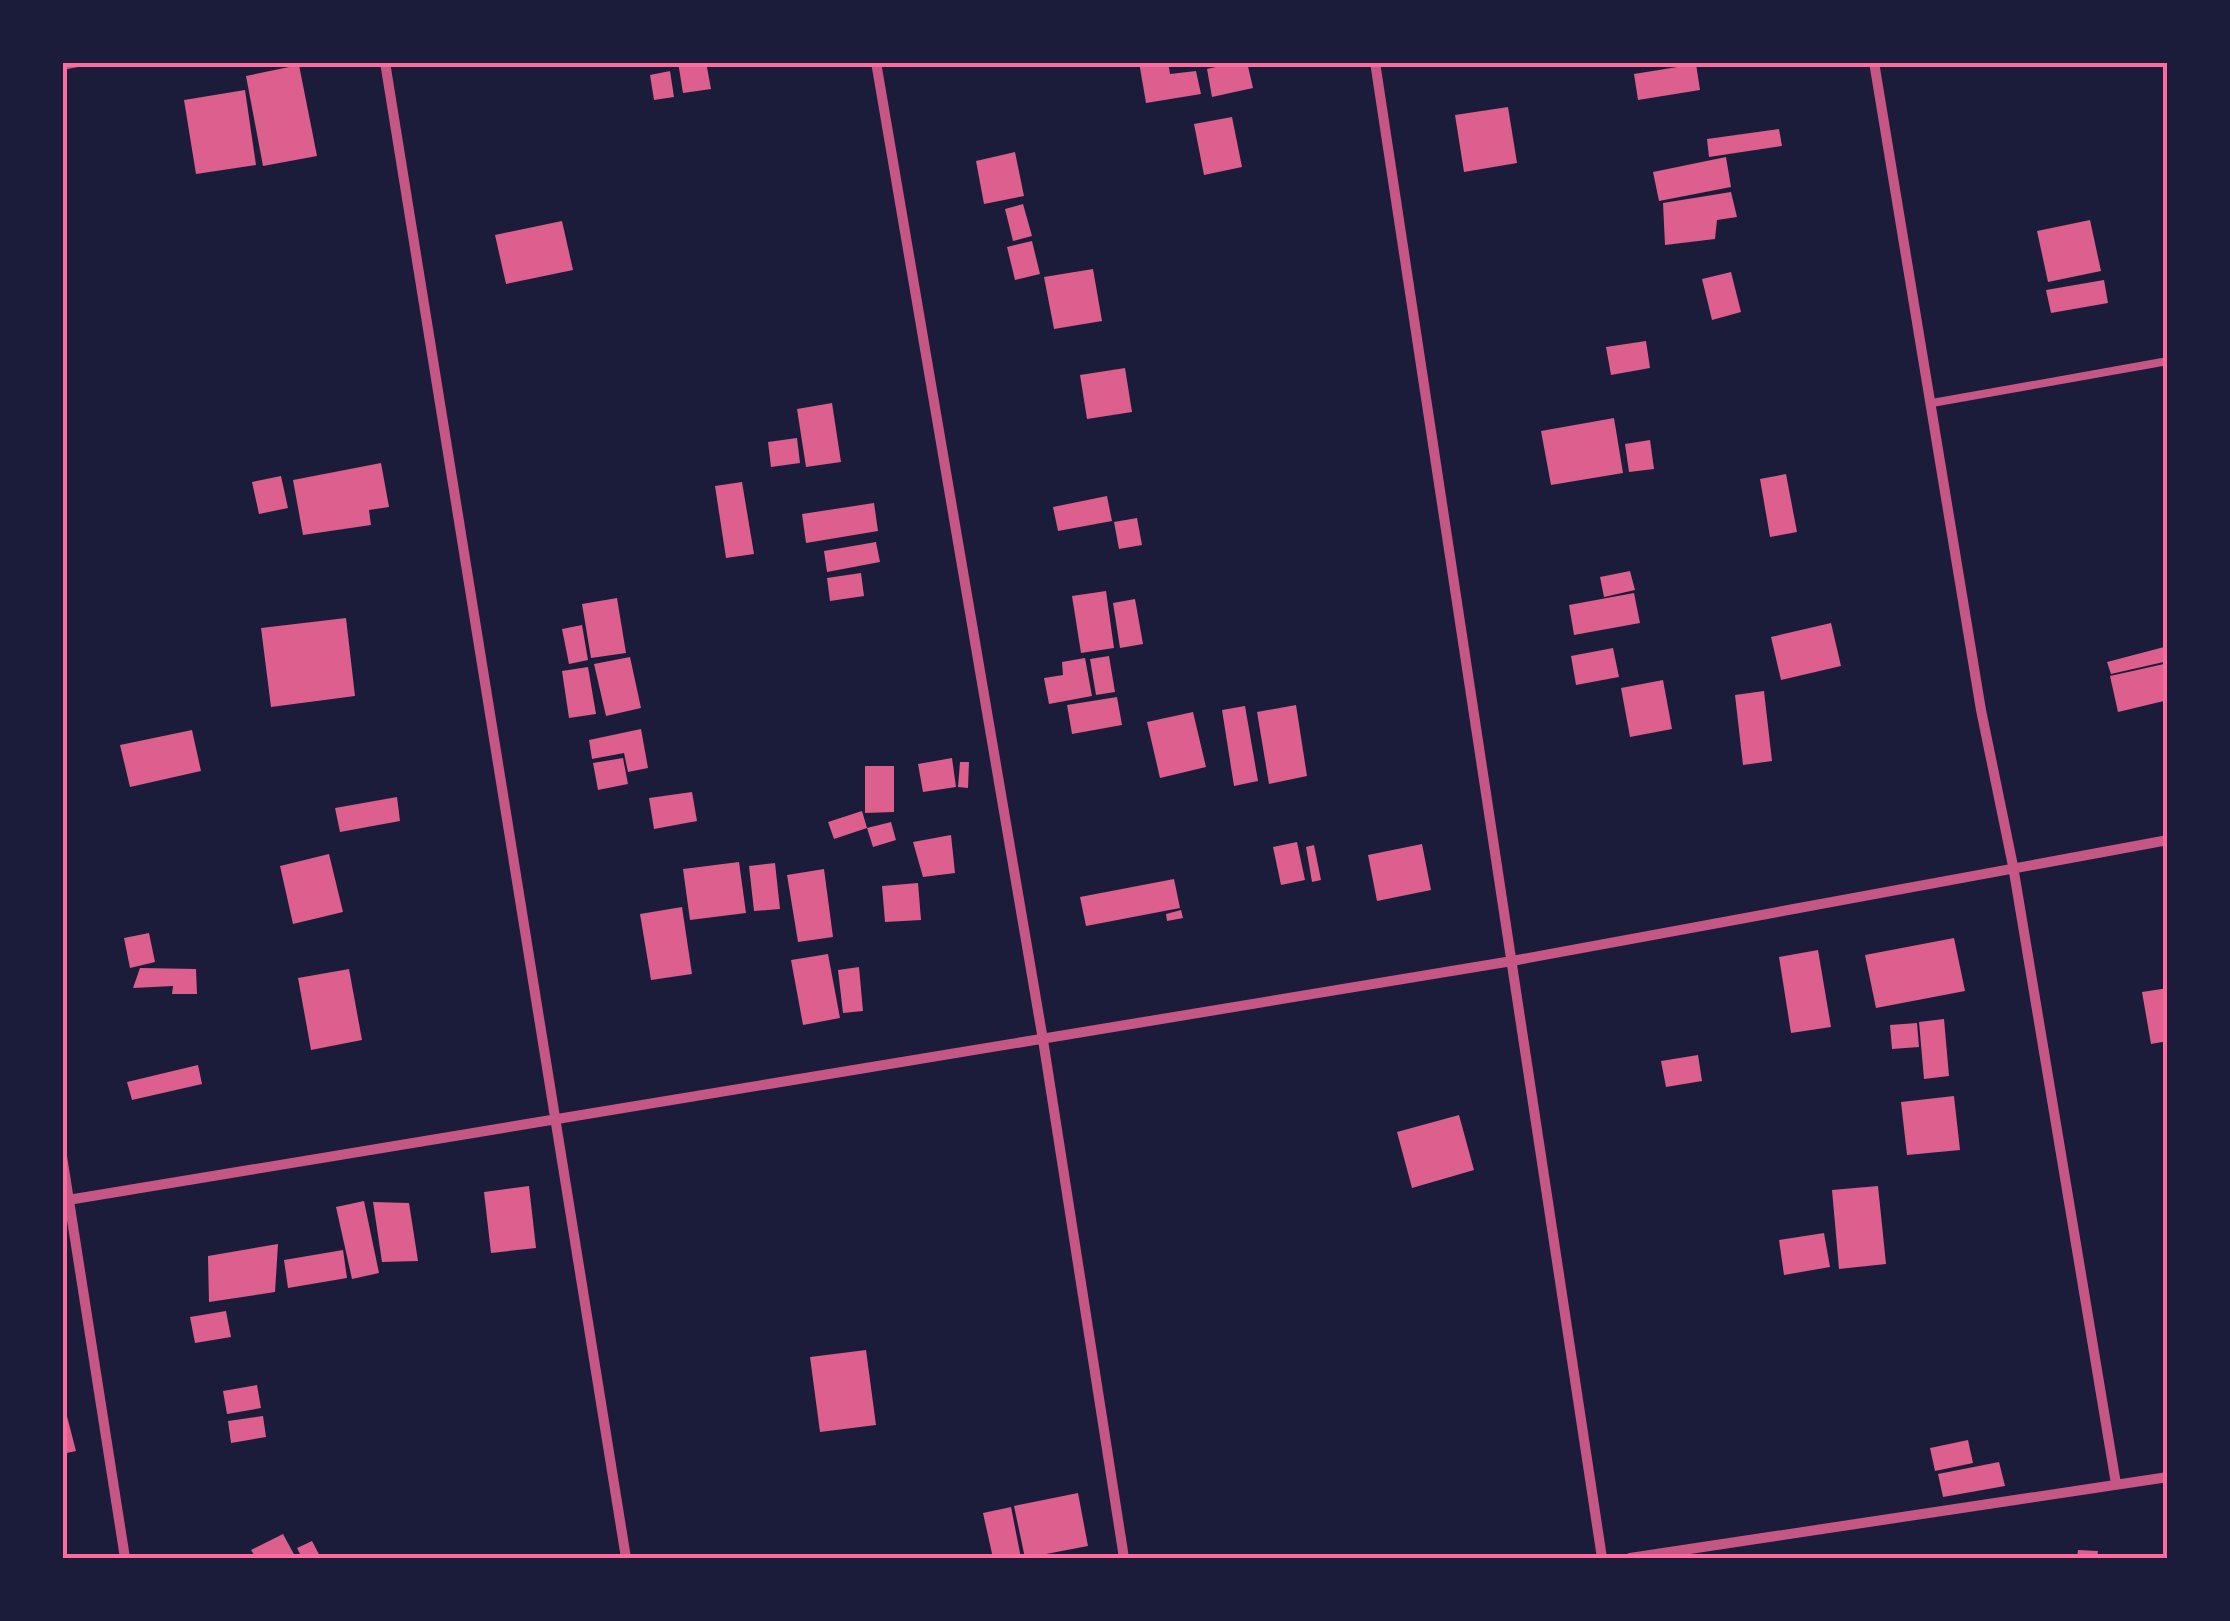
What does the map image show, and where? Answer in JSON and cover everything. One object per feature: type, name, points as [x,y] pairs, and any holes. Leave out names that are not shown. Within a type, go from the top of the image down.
[{"type":"street","points":[[62,65],[77,62]]},
{"type":"street","points":[[384,62],[626,1558]]},
{"type":"street","points":[[876,62],[1043,1040],[1124,1558]]},
{"type":"street","points":[[1375,62],[1602,1558]]},
{"type":"street","points":[[1874,62],[1981,710],[2013,866],[2116,1484]]},
{"type":"street","points":[[67,1200],[1512,961],[2168,840]]},
{"type":"street","points":[[62,1156],[125,1558]]},
{"type":"street","points":[[1630,1558],[2168,1477]]},
{"type":"lane","points":[[1932,403],[2168,362]]},
{"type":"building","points":[[678,62],[706,62],[711,89],[683,93]]},
{"type":"building","points":[[1139,62],[1168,62],[1170,74],[1196,71],[1201,94],[1146,103]]},
{"type":"building","points":[[1247,62],[1253,88],[1212,97],[1207,69]]},
{"type":"building","points":[[1696,64],[1700,90],[1638,100],[1634,74]]},
{"type":"building","points":[[299,65],[317,156],[263,166],[246,76]]},
{"type":"building","points":[[670,71],[674,97],[654,100],[650,75]]},
{"type":"building","points":[[245,90],[256,165],[196,174],[184,100]]},
{"type":"building","points":[[1508,107],[1517,163],[1464,172],[1455,115]]},
{"type":"building","points":[[1232,117],[1242,167],[1204,175],[1194,124]]},
{"type":"building","points":[[1779,129],[1782,146],[1709,157],[1707,139]]},
{"type":"building","points":[[1015,152],[1024,196],[984,204],[976,161]]},
{"type":"building","points":[[1726,157],[1731,187],[1659,201],[1653,172]]},
{"type":"building","points":[[1731,192],[1737,217],[1717,220],[1715,239],[1665,245],[1663,203]]},
{"type":"building","points":[[1023,204],[1032,236],[1013,241],[1005,209]]},
{"type":"building","points":[[2090,220],[2101,271],[2048,282],[2037,231]]},
{"type":"building","points":[[562,221],[573,270],[506,284],[495,235]]},
{"type":"building","points":[[1032,241],[1040,274],[1015,280],[1007,247]]},
{"type":"building","points":[[1093,269],[1102,321],[1054,329],[1044,277]]},
{"type":"building","points":[[1731,272],[1741,312],[1712,320],[1702,279]]},
{"type":"building","points":[[2104,280],[2108,303],[2051,313],[2046,290]]},
{"type":"building","points":[[1646,341],[1650,368],[1611,375],[1606,347]]},
{"type":"building","points":[[1125,368],[1132,412],[1087,419],[1080,375]]},
{"type":"building","points":[[832,403],[841,462],[806,467],[797,409]]},
{"type":"building","points":[[1614,418],[1623,473],[1551,485],[1541,431]]},
{"type":"building","points":[[797,438],[800,463],[771,467],[768,442]]},
{"type":"building","points":[[1650,440],[1654,469],[1629,472],[1625,444]]},
{"type":"building","points":[[381,463],[389,507],[369,510],[371,525],[303,535],[293,480]]},
{"type":"building","points":[[1786,474],[1797,532],[1770,537],[1760,479]]},
{"type":"building","points":[[281,476],[288,508],[259,514],[252,482]]},
{"type":"building","points":[[742,482],[754,554],[726,558],[715,486]]},
{"type":"building","points":[[1107,496],[1112,521],[1058,531],[1053,507]]},
{"type":"building","points":[[874,503],[878,531],[806,543],[802,514]]},
{"type":"building","points":[[1137,518],[1142,545],[1119,549],[1114,522]]},
{"type":"building","points":[[876,542],[880,562],[827,572],[824,551]]},
{"type":"building","points":[[1630,571],[1635,590],[1604,597],[1600,577]]},
{"type":"building","points":[[861,573],[864,596],[830,601],[827,578]]},
{"type":"building","points":[[1106,591],[1114,648],[1081,653],[1072,596]]},
{"type":"building","points":[[1634,593],[1640,623],[1574,635],[1569,605]]},
{"type":"building","points":[[617,598],[626,653],[591,658],[582,604]]},
{"type":"building","points":[[1135,599],[1143,644],[1120,648],[1113,603]]},
{"type":"building","points":[[346,618],[355,696],[271,707],[261,628]]},
{"type":"building","points":[[1831,623],[1841,666],[1781,680],[1771,637]]},
{"type":"building","points":[[582,625],[588,660],[569,664],[562,629]]},
{"type":"building","points":[[2168,646],[2168,661],[2111,674],[2107,662]]},
{"type":"building","points":[[1613,648],[1619,677],[1576,685],[1571,656]]},
{"type":"building","points":[[1109,656],[1115,692],[1096,695],[1090,659]]},
{"type":"building","points":[[630,657],[641,708],[606,716],[594,664]]},
{"type":"building","points":[[1085,658],[1092,696],[1049,704],[1044,678],[1063,675],[1062,662]]},
{"type":"building","points":[[2164,664],[2168,700],[2118,712],[2110,676]]},
{"type":"building","points":[[588,667],[596,714],[569,718],[562,671]]},
{"type":"building","points":[[1663,680],[1672,729],[1630,737],[1621,688]]},
{"type":"building","points":[[1764,691],[1772,761],[1743,765],[1735,695]]},
{"type":"building","points":[[1117,697],[1122,725],[1072,734],[1067,705]]},
{"type":"building","points":[[1296,705],[1307,776],[1269,784],[1257,712]]},
{"type":"building","points":[[1245,706],[1258,781],[1234,786],[1222,710]]},
{"type":"building","points":[[1193,712],[1206,767],[1160,778],[1147,722]]},
{"type":"building","points":[[641,729],[648,768],[628,772],[624,753],[592,759],[589,740]]},
{"type":"building","points":[[192,730],[201,771],[130,787],[120,745]]},
{"type":"building","points":[[623,758],[628,784],[598,790],[593,763]]},
{"type":"building","points":[[952,758],[956,787],[923,792],[918,764]]},
{"type":"building","points":[[960,762],[969,762],[968,788],[958,787]]},
{"type":"building","points":[[865,766],[894,766],[894,812],[865,813]]},
{"type":"building","points":[[692,792],[697,821],[654,829],[649,798]]},
{"type":"building","points":[[397,797],[400,821],[340,832],[335,808]]},
{"type":"building","points":[[862,811],[867,828],[834,839],[828,822]]},
{"type":"building","points":[[891,822],[896,840],[873,847],[867,828]]},
{"type":"building","points":[[951,835],[955,873],[923,877],[913,842]]},
{"type":"building","points":[[1297,842],[1305,880],[1281,885],[1273,847]]},
{"type":"building","points":[[1422,844],[1431,890],[1377,901],[1368,855]]},
{"type":"building","points":[[1314,845],[1321,880],[1312,882],[1306,847]]},
{"type":"building","points":[[329,854],[343,912],[293,924],[280,866]]},
{"type":"building","points":[[739,862],[746,913],[690,920],[683,869]]},
{"type":"building","points":[[775,863],[780,909],[754,911],[749,866]]},
{"type":"building","points":[[824,869],[833,937],[798,942],[787,875]]},
{"type":"building","points":[[1174,879],[1180,908],[1086,926],[1080,897]]},
{"type":"building","points":[[918,883],[921,920],[885,922],[882,886]]},
{"type":"building","points":[[682,907],[692,974],[651,980],[640,914]]},
{"type":"building","points":[[1181,910],[1183,918],[1167,921],[1166,914]]},
{"type":"building","points":[[149,933],[155,962],[130,968],[124,938]]},
{"type":"building","points":[[1954,938],[1965,991],[1876,1008],[1865,955]]},
{"type":"building","points":[[1818,950],[1831,1027],[1791,1033],[1779,957]]},
{"type":"building","points":[[828,954],[840,1018],[803,1025],[791,960]]},
{"type":"building","points":[[859,967],[863,1011],[843,1013],[838,970]]},
{"type":"building","points":[[140,968],[196,969],[197,994],[172,994],[173,986],[133,988]]},
{"type":"building","points":[[349,969],[362,1040],[311,1050],[298,978]]},
{"type":"building","points":[[2168,988],[2168,1041],[2151,1044],[2142,992]]},
{"type":"building","points":[[1944,1019],[1949,1076],[1924,1079],[1919,1022]]},
{"type":"building","points":[[1917,1023],[1919,1047],[1892,1049],[1890,1025]]},
{"type":"building","points":[[1698,1055],[1702,1081],[1666,1087],[1661,1061]]},
{"type":"building","points":[[198,1065],[202,1084],[132,1100],[127,1082]]},
{"type":"building","points":[[1954,1096],[1960,1150],[1907,1155],[1901,1102]]},
{"type":"building","points":[[1459,1115],[1474,1170],[1412,1188],[1397,1132]]},
{"type":"building","points":[[529,1186],[536,1248],[491,1253],[484,1192]]},
{"type":"building","points":[[1878,1186],[1886,1264],[1839,1269],[1832,1190]]},
{"type":"building","points":[[364,1201],[379,1273],[352,1279],[336,1207]]},
{"type":"building","points":[[373,1202],[409,1203],[418,1261],[382,1262]]},
{"type":"building","points":[[1824,1233],[1830,1267],[1784,1275],[1779,1240]]},
{"type":"building","points":[[278,1244],[275,1292],[209,1302],[208,1256]]},
{"type":"building","points":[[343,1250],[347,1278],[288,1288],[284,1260]]},
{"type":"building","points":[[226,1311],[231,1337],[195,1343],[190,1317]]},
{"type":"building","points":[[866,1350],[876,1425],[820,1432],[810,1357]]},
{"type":"building","points":[[257,1385],[261,1408],[227,1414],[223,1391]]},
{"type":"building","points":[[62,1397],[76,1451],[62,1454]]},
{"type":"building","points":[[263,1416],[266,1437],[231,1443],[228,1421]]},
{"type":"building","points":[[1968,1440],[1973,1463],[1935,1471],[1930,1448]]},
{"type":"building","points":[[1999,1462],[2005,1486],[1943,1497],[1938,1474]]},
{"type":"building","points":[[1078,1493],[1088,1546],[1025,1558],[1014,1506]]},
{"type":"building","points":[[1011,1507],[1021,1558],[993,1558],[983,1513]]},
{"type":"building","points":[[283,1534],[296,1558],[256,1558],[251,1550]]},
{"type":"building","points":[[312,1541],[321,1558],[302,1558],[297,1548]]},
{"type":"building","points":[[2078,1550],[2098,1551],[2097,1558],[2077,1558]]}]
